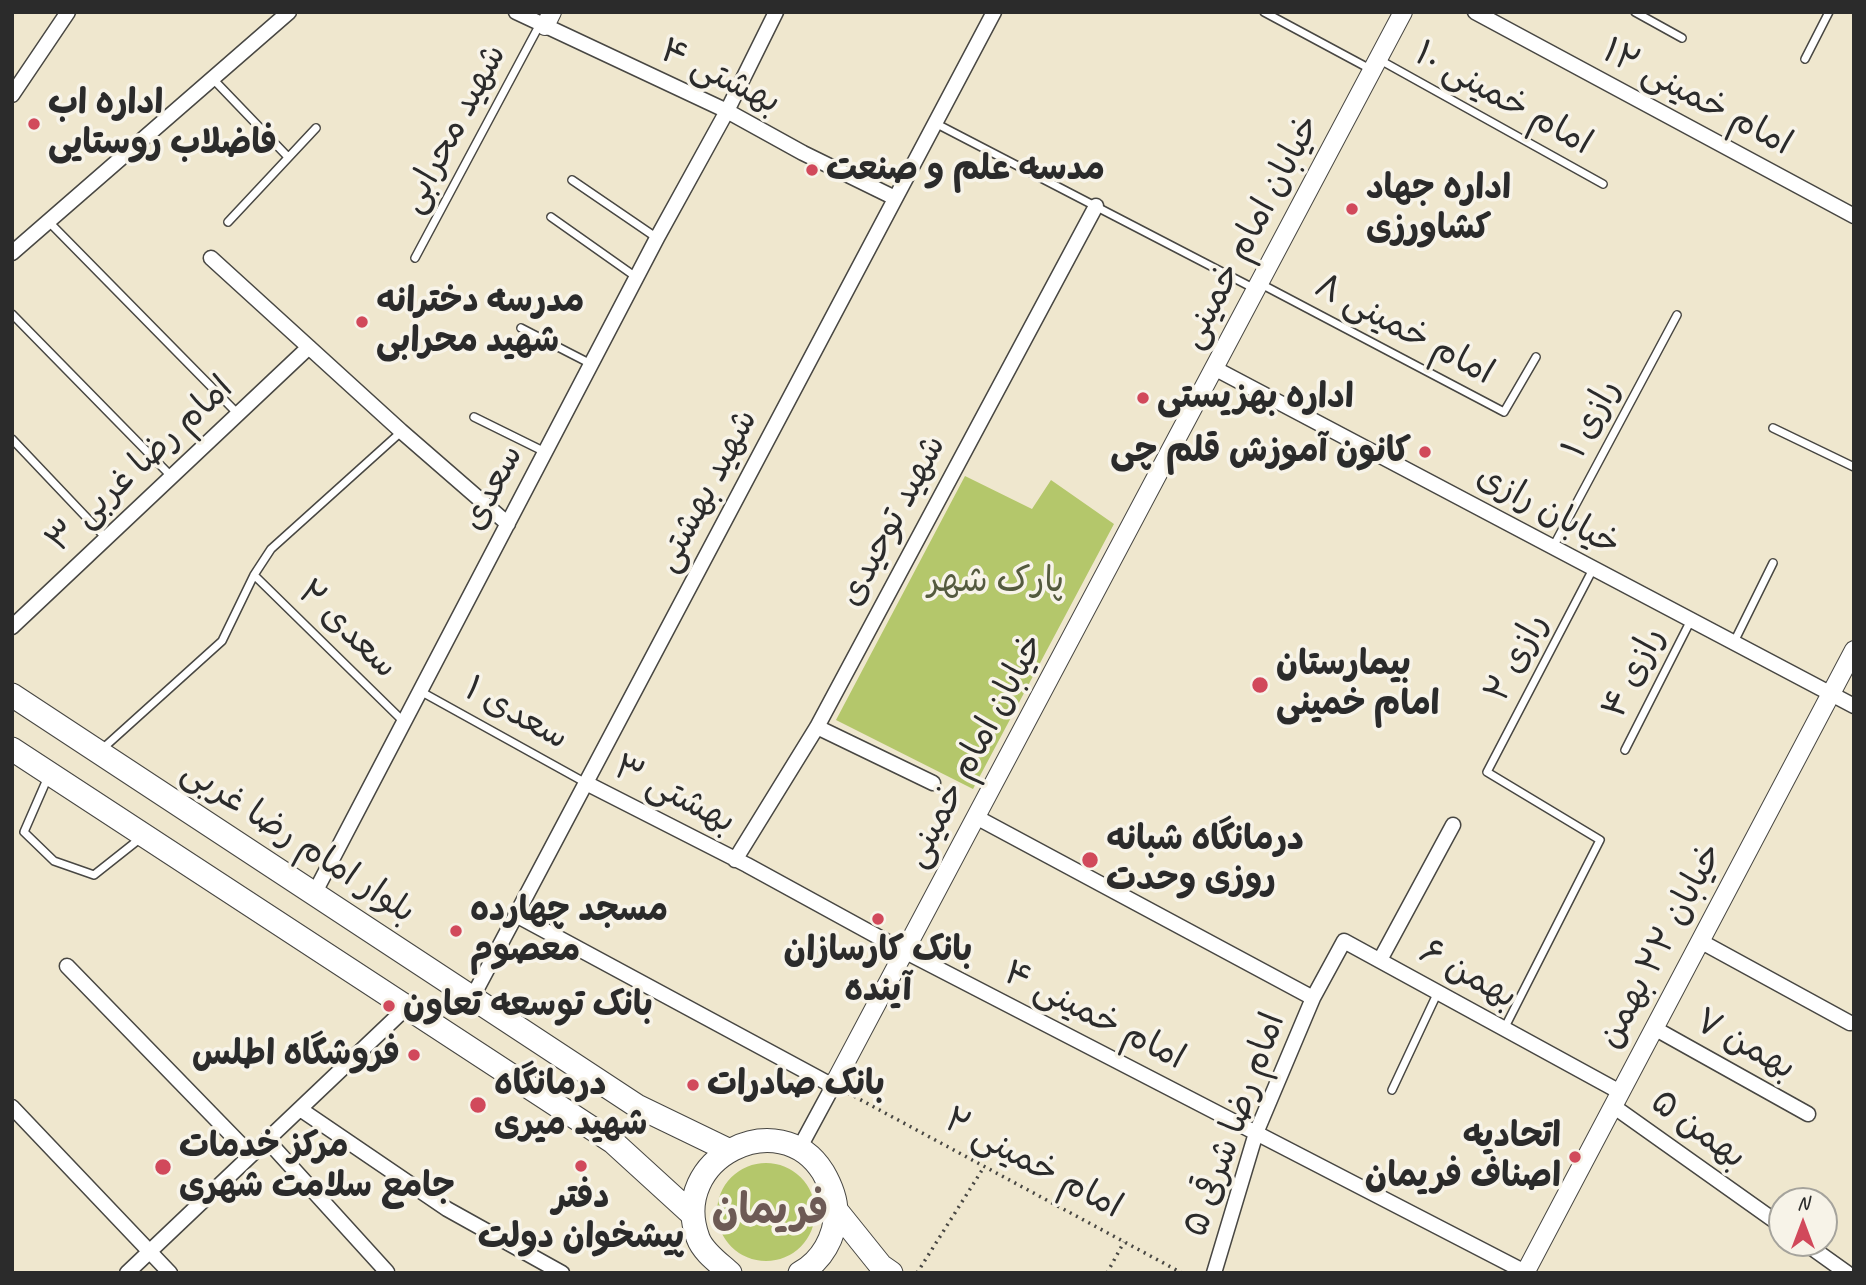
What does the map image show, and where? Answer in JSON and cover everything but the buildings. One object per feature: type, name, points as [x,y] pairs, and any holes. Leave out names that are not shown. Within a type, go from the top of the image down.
[{"type":"main road","name":"بلوار امام رضا غربی","points":[[12,695],[638,1106],[728,1150]]},
{"type":"main road","points":[[12,749],[613,1142],[693,1215]]},
{"type":"main road","points":[[730,1273],[708,1254],[698,1239],[693,1215],[696,1189],[709,1167],[728,1150],[751,1142],[776,1141],[799,1149],[818,1165],[831,1186],[836,1210],[833,1232],[824,1252],[800,1273]]},
{"type":"main road","points":[[836,1210],[881,1266],[891,1273]]},
{"type":"street","points":[[12,95],[68,12]]},
{"type":"street","points":[[12,253],[289,12]]},
{"type":"street","name":"بهشتی ۴","points":[[516,12],[545,21],[895,198]]},
{"type":"street","name":"سعدی","points":[[314,894],[657,238],[727,111],[776,12]]},
{"type":"street","name":"شهید بهشتی","points":[[472,998],[994,12]]},
{"type":"street","name":"خیابان امام خمینی","points":[[799,1149],[1403,12]]},
{"type":"street","name":"امام خمینی ۱۲","points":[[1475,12],[1854,216]]},
{"type":"street","name":"شهید توحیدی","points":[[736,860],[817,727],[1096,206]]},
{"type":"street","points":[[211,258],[401,431],[508,524]]},
{"type":"street","name":"امام رضا غربی ۳","points":[[12,627],[309,347]]},
{"type":"street","name":"خیابان رازی","points":[[1214,368],[1854,706]]},
{"type":"street","name":"خیابان ۲۲ بهمن","points":[[1526,1272],[1854,650]]},
{"type":"street","points":[[817,727],[933,783]]},
{"type":"street","name":"بهشتی ۳","points":[[586,783],[904,951]]},
{"type":"street","points":[[976,817],[1313,998]]},
{"type":"street","points":[[1380,960],[1452,825]]},
{"type":"street","points":[[516,915],[832,1086]]},
{"type":"street","name":"بهمن ۶","points":[[1313,998],[1344,941],[1503,1029],[1616,1099]]},
{"type":"street","points":[[1700,941],[1850,1023]]},
{"type":"street","name":"امام خمینی ۴","points":[[904,951],[1526,1272]]},
{"type":"street","points":[[68,966],[251,1156]]},
{"type":"street","name":"امام رضا شرقی ۵","points":[[1214,1273],[1256,1133],[1313,998]]},
{"type":"street","points":[[127,1273],[407,1007]]},
{"type":"street","name":"بهمن ۷","points":[[1654,1028],[1808,1114]]},
{"type":"street","name":"بهمن ۵","points":[[1616,1099],[1768,1215]]},
{"type":"street","points":[[12,1107],[170,1273]]},
{"type":"street","points":[[300,1109],[447,1209],[562,1273]]},
{"type":"street","points":[[267,1140],[387,1272]]},
{"type":"street","points":[[1827,1257],[1845,1269]]},
{"type":"lane","name":"امام خمینی ۱۰","points":[[1264,12],[1375,65],[1603,184]]},
{"type":"lane","points":[[1635,12],[1682,38]]},
{"type":"lane","points":[[1805,59],[1829,12]]},
{"type":"lane","name":"شهید محرابی","points":[[415,258],[545,21]]},
{"type":"lane","points":[[212,79],[288,157]]},
{"type":"lane","points":[[935,123],[1257,286]]},
{"type":"lane","points":[[228,222],[316,128]]},
{"type":"lane","points":[[572,180],[657,238]]},
{"type":"lane","points":[[551,218],[636,278]]},
{"type":"lane","points":[[48,221],[238,414]]},
{"type":"lane","name":"امام خمینی ۸","points":[[1257,286],[1504,412],[1535,357]]},
{"type":"lane","points":[[12,314],[171,476]]},
{"type":"lane","name":"رازی ۱","points":[[1553,547],[1678,315]]},
{"type":"lane","points":[[521,328],[591,365]]},
{"type":"lane","points":[[474,417],[545,452]]},
{"type":"lane","points":[[1773,428],[1854,467]]},
{"type":"lane","points":[[99,752],[222,641],[254,575],[271,549],[401,431]]},
{"type":"lane","points":[[12,439],[105,537]]},
{"type":"lane","points":[[1734,643],[1773,564]]},
{"type":"lane","name":"رازی ۲","points":[[1503,1029],[1600,840],[1486,772],[1593,569]]},
{"type":"lane","name":"سعدی ۲","points":[[254,575],[404,722]]},
{"type":"lane","name":"رازی ۴","points":[[1625,750],[1691,620]]},
{"type":"lane","name":"سعدی ۱","points":[[420,691],[586,783]]},
{"type":"lane","points":[[50,773],[24,832],[54,861],[94,875],[145,835]]},
{"type":"lane","points":[[1392,1090],[1437,994]]},
{"type":"path","name":"امام خمینی ۲","points":[[860,1099],[1182,1273]]},
{"type":"path","points":[[917,1273],[984,1167]]},
{"type":"path","points":[[1107,1273],[1124,1242]]},
{"type":"green space","name":"پارک شهر","points":[[965,476],[1032,509],[1051,480],[1114,524],[973,789],[836,720]]},
{"type":"green space","points":[[766,1163],[785,1166],[801,1177],[812,1193],[815,1212],[812,1231],[801,1247],[785,1258],[766,1261],[747,1258],[731,1247],[720,1231],[717,1212],[720,1193],[731,1177],[747,1166]]},
{"type":"place","name":"اداره اب فاضلاب روستایی","points":[[34,124]]},
{"type":"place","name":"مدسه علم و صنعت","points":[[812,170]]},
{"type":"place","name":"اداره جهاد کشاورزی","points":[[1352,209]]},
{"type":"place","name":"مدرسه دخترانه شهید محرابی","points":[[362,322]]},
{"type":"place","name":"اداره بهزیستی","points":[[1143,398]]},
{"type":"place","name":"کانون آموزش قلم چی","points":[[1425,452]]},
{"type":"place","name":"بیمارستان امام خمینی","points":[[1260,685]]},
{"type":"place","name":"درمانگاه شبانه روزی وحدت","points":[[1090,860]]},
{"type":"place","name":"بانک کارسازان آینده","points":[[878,919]]},
{"type":"place","name":"مسجد چهارده معصوم","points":[[456,931]]},
{"type":"place","name":"بانک توسعه تعاون","points":[[389,1006]]},
{"type":"place","name":"فروشگاه اطلس","points":[[414,1055]]},
{"type":"place","name":"بانک صادرات","points":[[693,1085]]},
{"type":"place","name":"درمانگاه شهید میری","points":[[478,1105]]},
{"type":"place","name":"اتحادیه اصناف فریمان","points":[[1575,1157]]},
{"type":"place","name":"دفتر پیشخوان دولت","points":[[581,1166]]},
{"type":"place","name":"مرکز خدمات جامع سلامت شهری","points":[[163,1167]]},
{"type":"district","name":"فریمان","points":[[770,1212]]}]
